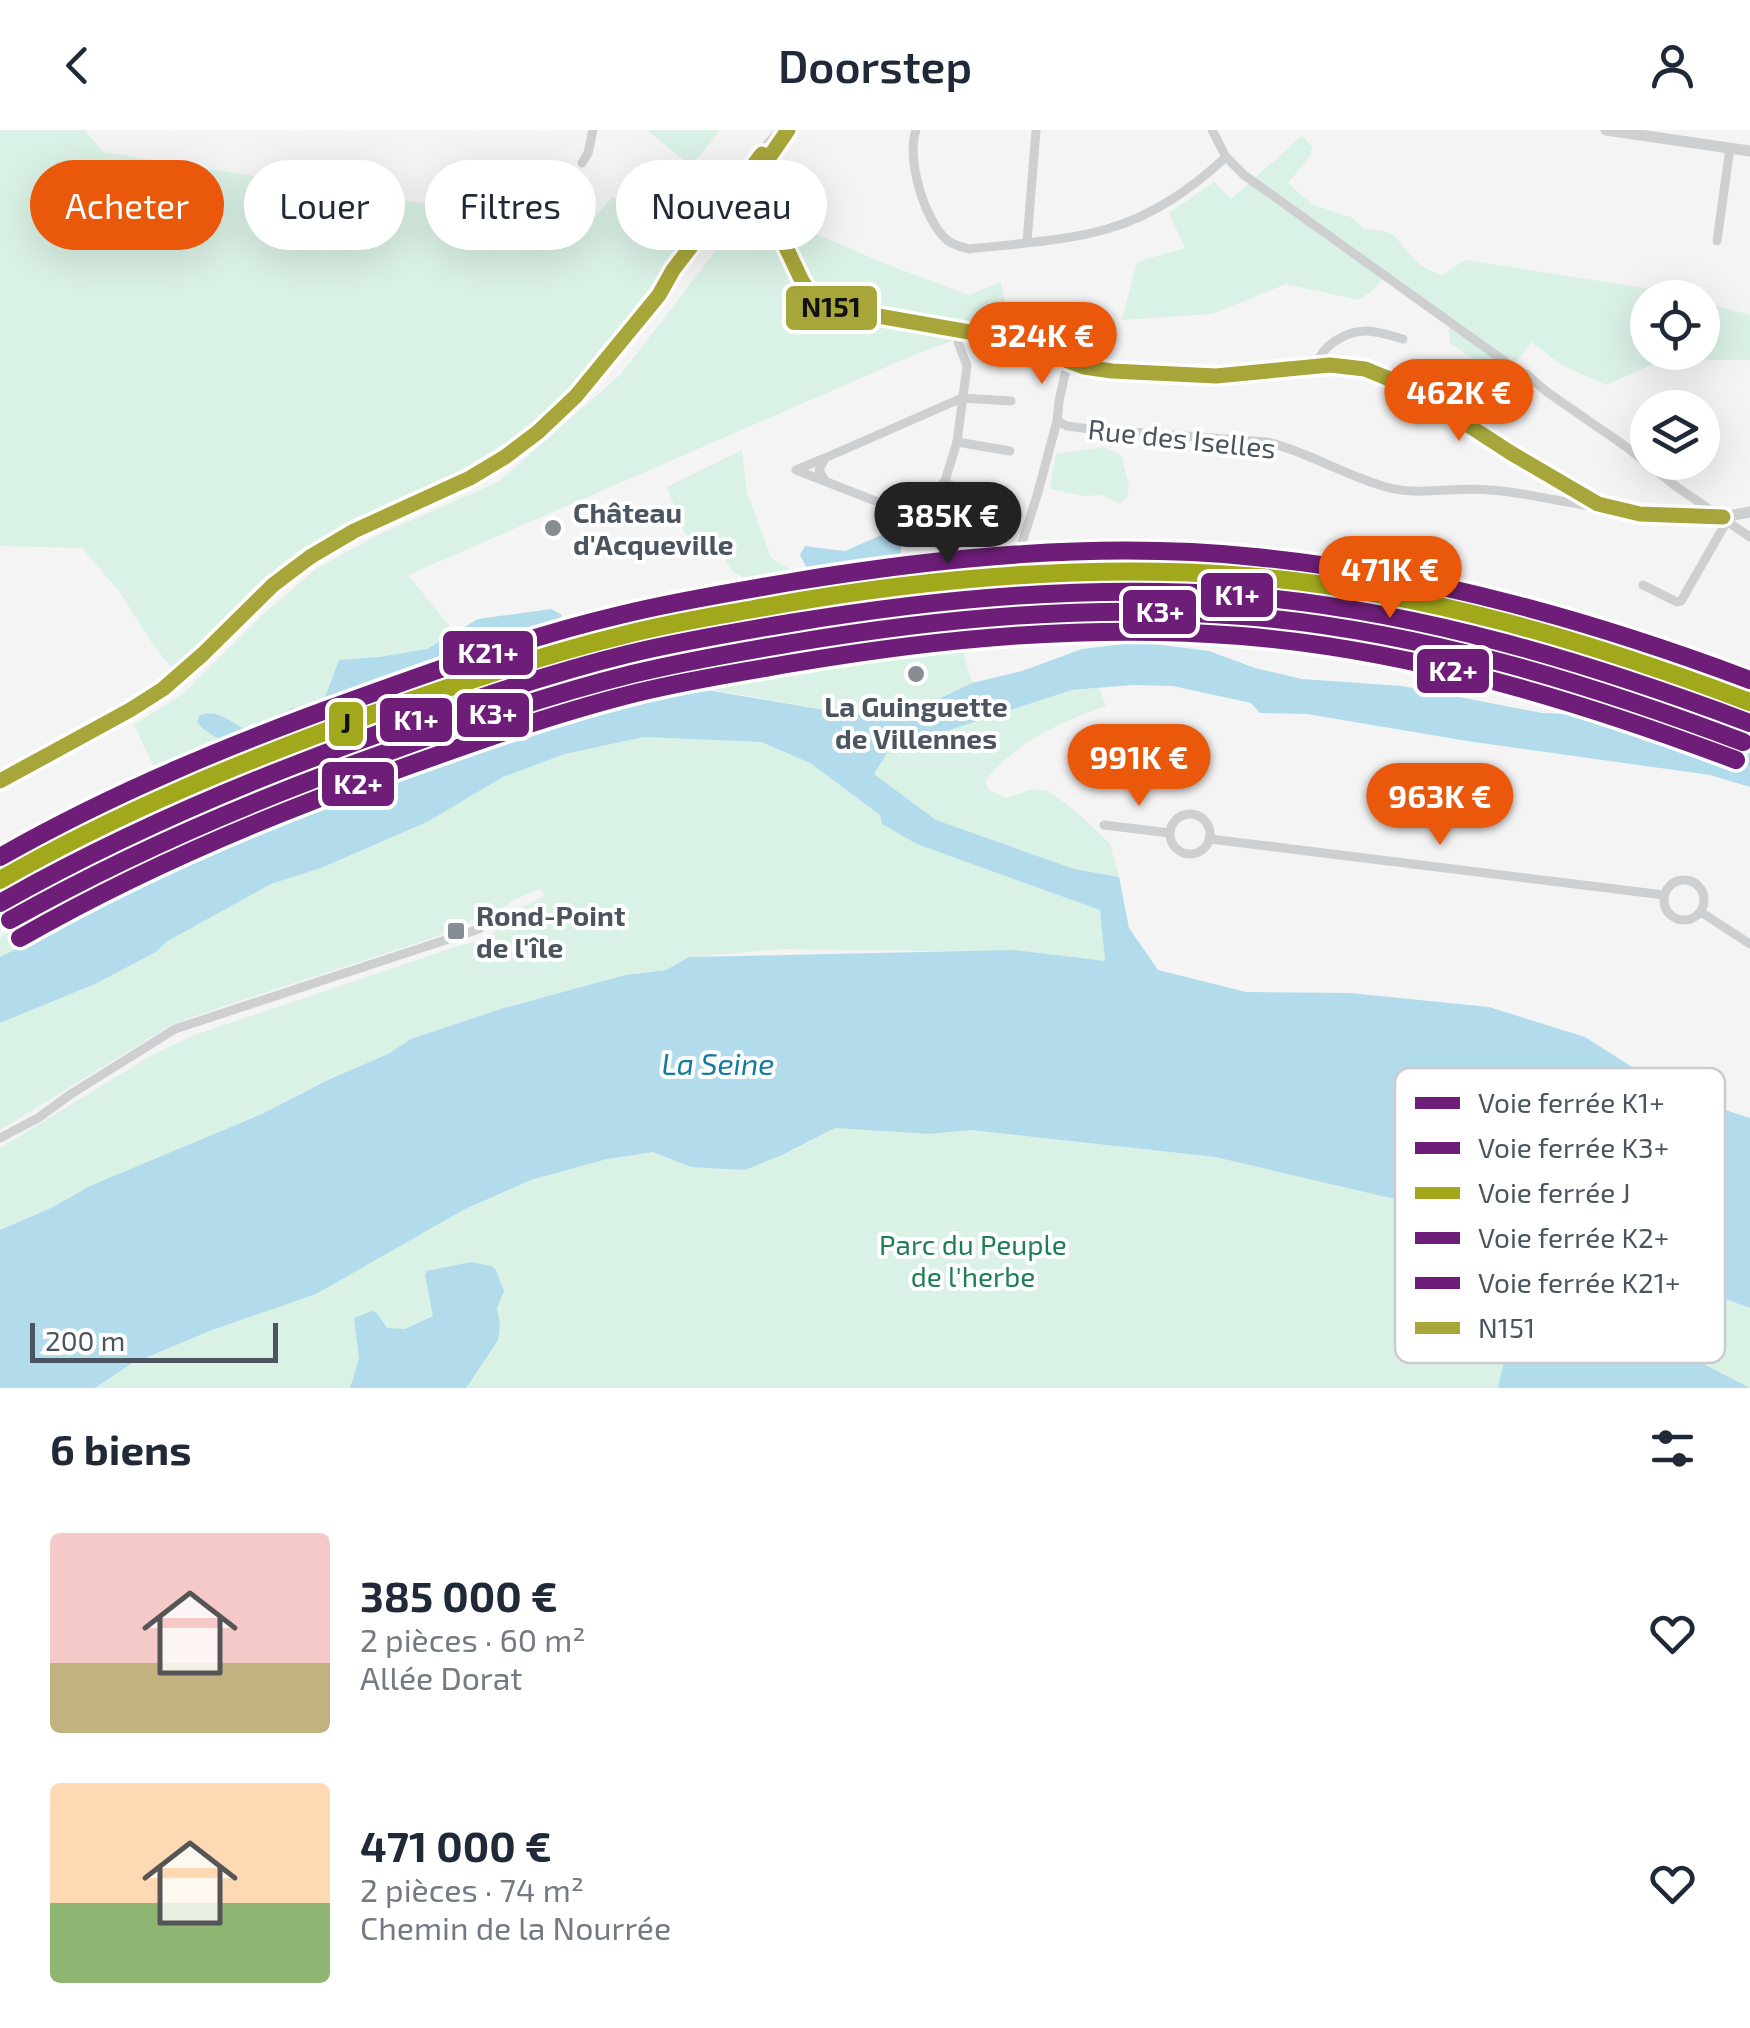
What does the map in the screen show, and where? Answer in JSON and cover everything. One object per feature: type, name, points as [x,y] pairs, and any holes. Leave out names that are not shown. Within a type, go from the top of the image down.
[{"type":"main road","points":[[767,160],[786,130]]},
{"type":"main road","points":[[762,160],[786,130]]},
{"type":"main road","points":[[659,295],[689,250]]},
{"type":"main road","points":[[2,780],[163,688],[263,594],[310,557],[354,531],[470,478],[522,445],[584,388],[699,250]]},
{"type":"street","points":[[584,160],[593,130]]},
{"type":"street","points":[[916,130],[911,142],[918,183],[931,219],[949,243],[969,249],[1103,231],[1167,204],[1226,158]]},
{"type":"street","points":[[1027,242],[1036,130]]},
{"type":"street","points":[[1212,130],[1226,158],[1244,175],[1750,537]]},
{"type":"street","points":[[1606,130],[1750,151]]},
{"type":"street","points":[[1718,241],[1730,148]]},
{"type":"street","points":[[787,250],[802,281],[820,304],[848,312],[1009,338],[1068,361],[1112,371],[1216,376],[1315,366],[1354,367],[1392,380],[1598,504],[1640,514],[1725,519],[1750,512]]},
{"type":"street","points":[[960,330],[958,342],[967,366],[957,442],[932,522],[940,548],[994,546],[1014,556]]},
{"type":"street","points":[[1315,366],[1324,348],[1350,334],[1370,331],[1403,340]]},
{"type":"street","points":[[1003,584],[1028,528],[1057,421],[1068,361]]},
{"type":"street","points":[[932,522],[796,470],[962,398],[1011,401]]},
{"type":"street","name":"Rue des Iselles","points":[[1057,421],[1090,429],[1266,442],[1404,490],[1490,490],[1590,506],[1598,504]]},
{"type":"street","points":[[957,442],[1010,451]]},
{"type":"street","points":[[825,458],[818,470],[825,481]]},
{"type":"street","points":[[943,484],[995,497]]},
{"type":"street","points":[[1644,585],[1677,602],[1681,600],[1725,519]]},
{"type":"street","points":[[1005,606],[1056,616],[1236,620],[1302,626],[1484,660],[1577,687],[1589,686],[1596,680],[1612,682],[1750,734]]},
{"type":"street","points":[[1193,814],[1209,826],[1210,839],[1198,854],[1184,854],[1173,846],[1170,833],[1175,820],[1193,814]]},
{"type":"street","points":[[1104,825],[1170,833]]},
{"type":"street","points":[[1210,839],[1664,895]]},
{"type":"street","points":[[1690,881],[1700,888],[1704,900],[1700,912],[1689,920],[1675,919],[1665,909],[1664,895],[1671,884],[1690,881]]},
{"type":"street","points":[[1700,912],[1750,944]]},
{"type":"street","points":[[0,1138],[38,1118],[175,1029],[480,929]]},
{"type":"green space","points":[[0,130],[85,130],[103,152],[153,160],[30,160],[30,250],[224,250],[224,171],[244,175],[244,250],[405,250],[405,200],[425,204],[425,250],[596,250],[596,215],[613,197],[616,250],[679,250],[589,366],[529,427],[474,464],[336,529],[278,568],[173,670],[119,591],[82,548],[0,546]]},
{"type":"green space","points":[[647,130],[720,130],[696,160],[684,160]]},
{"type":"green space","points":[[1302,136],[1312,147],[1310,156],[1288,183],[1313,205],[1351,217],[1364,229],[1391,234],[1427,269],[1442,275],[1465,260],[1630,286],[1630,370],[1640,370],[1606,385],[1560,364],[1532,342],[1502,379],[1450,343],[1448,319],[1400,281],[1381,280],[1358,300],[1286,284],[1212,314],[1122,320],[1137,262],[1185,248],[1169,213],[1214,182],[1231,199]]},
{"type":"green space","points":[[827,239],[969,295],[1001,282],[1009,321],[921,352],[408,575],[486,671],[327,729],[167,794],[134,725],[184,693],[261,616],[316,569],[376,536],[498,482],[621,374],[716,250],[827,250]]},
{"type":"green space","points":[[1720,307],[1750,315],[1750,360],[1720,360]]},
{"type":"green space","points":[[1103,447],[1121,455],[1129,485],[1127,498],[1119,504],[1102,495],[1084,496],[1050,489],[1056,454]]},
{"type":"green space","points":[[742,450],[747,492],[771,558],[838,597],[641,631],[491,666],[476,652],[539,642],[618,603],[690,592],[751,593],[753,583],[732,571],[717,547],[685,534],[667,487]]},
{"type":"green space","points":[[953,618],[972,683],[920,709],[854,715],[703,688],[647,687],[70,924],[0,957],[0,937],[31,919],[57,881],[163,831],[367,747],[497,701],[612,668]]},
{"type":"green space","points":[[1099,688],[1106,706],[1025,744],[985,781],[989,790],[1006,798],[1033,789],[1049,791],[1110,844],[1119,877],[1074,869],[936,820],[874,774],[889,750],[1072,690]]},
{"type":"green space","points":[[644,737],[760,742],[810,763],[880,815],[1100,910],[1105,962],[1013,950],[783,949],[689,957],[666,970],[625,975],[504,1008],[411,1039],[388,1054],[262,1114],[92,1185],[0,1230],[0,1148],[150,1056],[192,1036],[461,945],[489,940],[495,931],[493,922],[544,895],[541,888],[512,901],[491,918],[479,914],[463,928],[171,1025],[0,1130],[0,1023],[95,984],[271,884],[321,868],[427,822],[503,777],[565,754]]},
{"type":"green space","name":"Parc du Peuple de l'herbe","points":[[835,1128],[929,1134],[971,1130],[1215,1157],[1395,1199],[1395,1363],[1725,1363],[1725,1299],[1750,1308],[1750,1388],[95,1388],[131,1364],[531,1180],[607,1159],[678,1146],[793,1150]]},
{"type":"water","points":[[886,533],[901,546],[900,561],[884,571],[868,564],[842,571],[826,564],[807,568],[800,555],[805,546],[845,551]]},
{"type":"water","points":[[551,609],[562,615],[555,631],[482,642],[442,673],[405,688],[363,694],[249,742],[220,740],[197,722],[200,715],[215,714],[251,731],[292,708],[322,705],[339,660],[427,649],[478,619]]},
{"type":"water","name":"La Seine","points":[[1139,642],[1209,651],[1255,668],[1302,679],[1402,686],[1542,713],[1623,716],[1750,751],[1750,787],[1710,775],[1307,714],[1260,713],[1251,703],[1173,686],[1133,685],[1072,690],[889,750],[874,774],[936,820],[1074,869],[1119,877],[1129,928],[1158,970],[1246,992],[1350,993],[1489,1007],[1585,1037],[1634,1068],[1395,1068],[1395,1199],[1215,1157],[971,1130],[929,1134],[835,1128],[745,1170],[691,1167],[653,1152],[607,1159],[531,1180],[463,1210],[316,1294],[212,1330],[131,1364],[95,1388],[0,1388],[0,1230],[92,1185],[262,1114],[388,1054],[411,1039],[504,1008],[625,975],[666,970],[689,957],[1013,950],[1105,961],[1100,910],[917,844],[882,824],[880,815],[810,763],[761,742],[644,737],[565,754],[503,777],[427,822],[321,868],[271,884],[95,984],[0,1023],[0,957],[358,781],[539,713],[602,695],[647,687],[713,691],[854,715],[928,704],[972,683],[1022,671],[1082,649]]},
{"type":"water","name":"La Seine","points":[[1725,1110],[1750,1118],[1750,1308],[1725,1299]]},
{"type":"water","points":[[471,1262],[496,1270],[504,1291],[497,1308],[498,1340],[466,1388],[350,1388],[359,1359],[354,1318],[372,1311],[387,1328],[405,1329],[433,1316],[427,1271]]},
{"type":"water","points":[[1504,1363],[1702,1363],[1750,1388],[1498,1388]]},
{"type":"rail line","name":"K21+","points":[[0,857],[131,790],[267,732],[521,642],[705,597],[964,559],[1138,551],[1197,552],[1319,565],[1507,602],[1629,638],[1750,680]]},
{"type":"rail line","name":"J","points":[[0,880],[134,811],[226,770],[367,716],[524,663],[687,621],[937,582],[1122,571],[1311,583],[1502,621],[1750,702]]},
{"type":"rail line","name":"K1+","points":[[0,903],[137,832],[231,790],[532,681],[628,654],[709,637],[960,600],[1131,592],[1246,596],[1311,603],[1502,642],[1750,723]]},
{"type":"rail line","name":"K3+","points":[[10,920],[100,872],[239,809],[537,701],[632,674],[712,657],[961,620],[1130,612],[1308,623],[1497,661],[1743,742]]},
{"type":"rail line","name":"K2+","points":[[20,938],[109,890],[247,827],[542,720],[695,680],[961,640],[1129,632],[1305,643],[1493,681],[1615,717],[1736,760]]},
{"type":"transit line","name":"N151","points":[[788,130],[755,178],[756,184],[802,281],[814,299],[827,307],[1009,339],[1084,367],[1112,371],[1216,376],[1330,365],[1365,369],[1440,407],[1598,504],[1640,514],[1723,517]]},
{"type":"transit line","name":"N151","points":[[0,781],[163,689],[273,585],[310,557],[354,531],[470,478],[538,432],[576,396],[659,295],[673,270],[762,154]]},
{"type":"place","name":"Château d'Acqueville","points":[[553,528]]},
{"type":"place","name":"La Guinguette de Villennes","points":[[916,674]]},
{"type":"place","name":"Rond-Point de l'île","points":[[456,931]]}]
